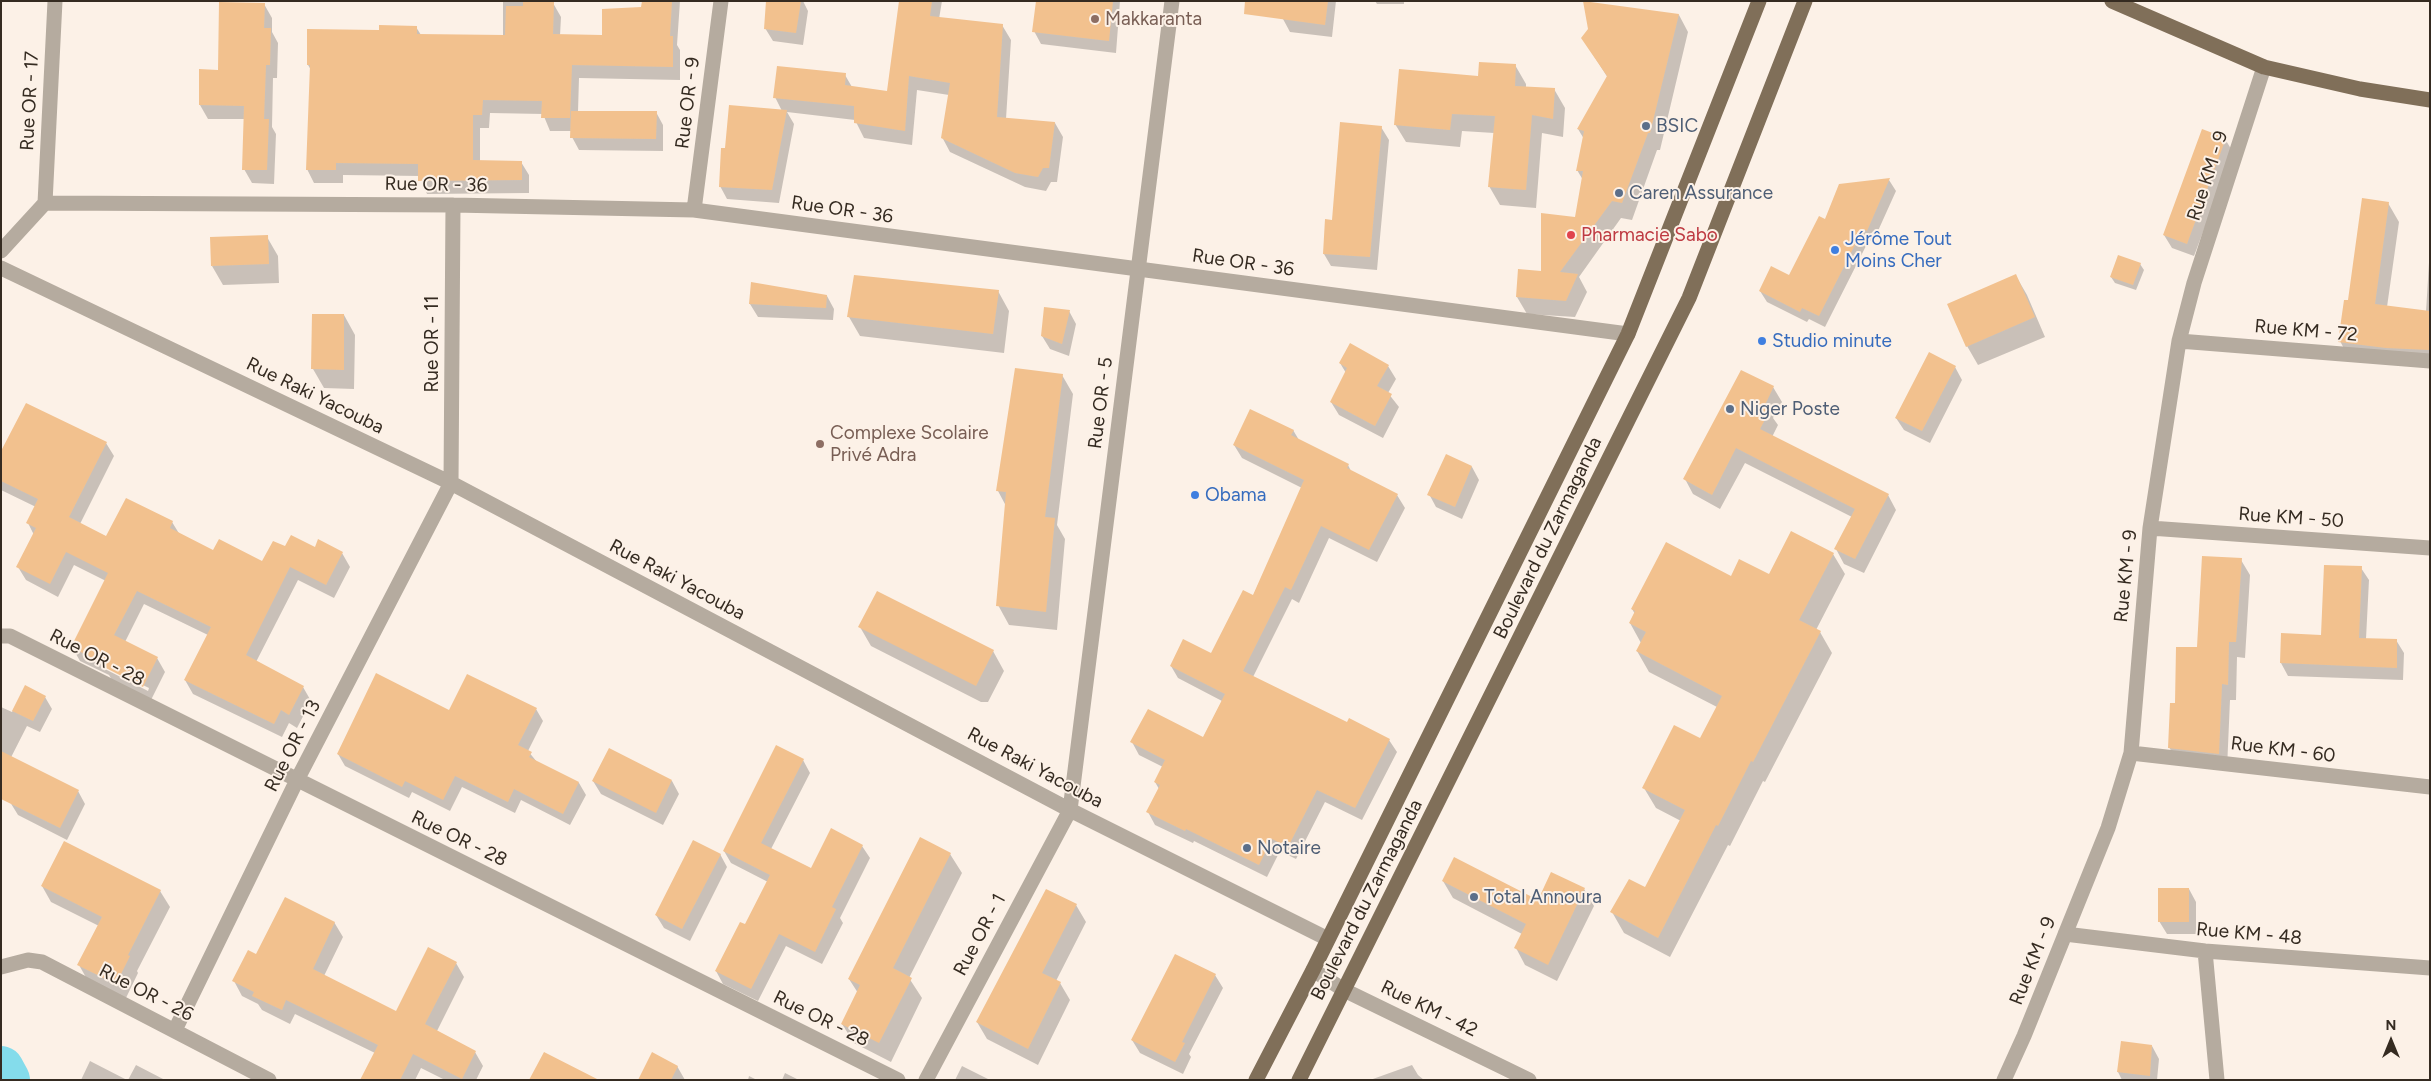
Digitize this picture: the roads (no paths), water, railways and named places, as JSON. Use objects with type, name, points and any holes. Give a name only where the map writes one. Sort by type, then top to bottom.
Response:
[{"type":"main road","name":"Boulevard du Zarmaganda","points":[[1256,1080],[1313,970],[1628,334],[1759,1]]},
{"type":"main road","name":"Boulevard du Zarmaganda","points":[[1299,1080],[1689,298],[1805,1]]},
{"type":"main road","points":[[2112,1],[2264,67],[2360,89],[2430,100]]},
{"type":"street","name":"Rue OR - 17","points":[[45,203],[55,1]]},
{"type":"street","name":"Rue OR - 9","points":[[694,210],[721,1]]},
{"type":"street","name":"Rue OR - 5","points":[[1070,810],[1172,1]]},
{"type":"street","name":"Rue KM - 9","points":[[2004,1080],[2108,828],[2131,753],[2150,528],[2179,341],[2194,282],[2264,67]]},
{"type":"street","name":"Rue OR - 36","points":[[45,203],[453,205],[694,210],[1628,334]]},
{"type":"street","points":[[1,251],[45,203]]},
{"type":"street","name":"Rue OR - 11","points":[[451,483],[453,205]]},
{"type":"street","name":"Rue Raki Yacouba","points":[[1,268],[451,483],[1070,810],[1328,939]]},
{"type":"street","name":"Rue KM - 72","points":[[2179,341],[2430,361]]},
{"type":"street","name":"Rue OR - 13","points":[[175,1030],[297,780],[451,483]]},
{"type":"street","name":"Rue KM - 50","points":[[2150,528],[2430,548]]},
{"type":"street","name":"Rue OR - 28","points":[[1,636],[10,636],[898,1080]]},
{"type":"street","name":"Rue KM - 60","points":[[2131,753],[2430,787]]},
{"type":"street","name":"Rue OR - 1","points":[[926,1080],[1070,810]]},
{"type":"street","name":"Rue KM - 48","points":[[2065,934],[2205,951],[2430,968]]},
{"type":"street","points":[[2205,951],[2217,1080]]},
{"type":"street","name":"Rue OR - 26","points":[[1,967],[28,960],[42,962],[268,1080]]},
{"type":"street","name":"Rue KM - 42","points":[[1313,970],[1344,990],[1529,1080]]},
{"type":"waterway","points":[[1,1069],[7,1080]]},
{"type":"place","name":"Makkaranta","points":[[1095,19]]},
{"type":"place","name":"BSIC","points":[[1646,126]]},
{"type":"place","name":"Caren Assurance","points":[[1619,193]]},
{"type":"place","name":"Pharmacie Sabo","points":[[1571,235]]},
{"type":"place","name":"Jérôme Tout Moins Cher","points":[[1835,250]]},
{"type":"place","name":"Studio minute","points":[[1762,341]]},
{"type":"place","name":"Niger Poste","points":[[1730,409]]},
{"type":"place","name":"Complexe Scolaire Privé Adra","points":[[820,444]]},
{"type":"place","name":"Obama","points":[[1195,495]]},
{"type":"place","name":"Notaire","points":[[1247,848]]},
{"type":"place","name":"Total Annoura","points":[[1474,897]]}]
